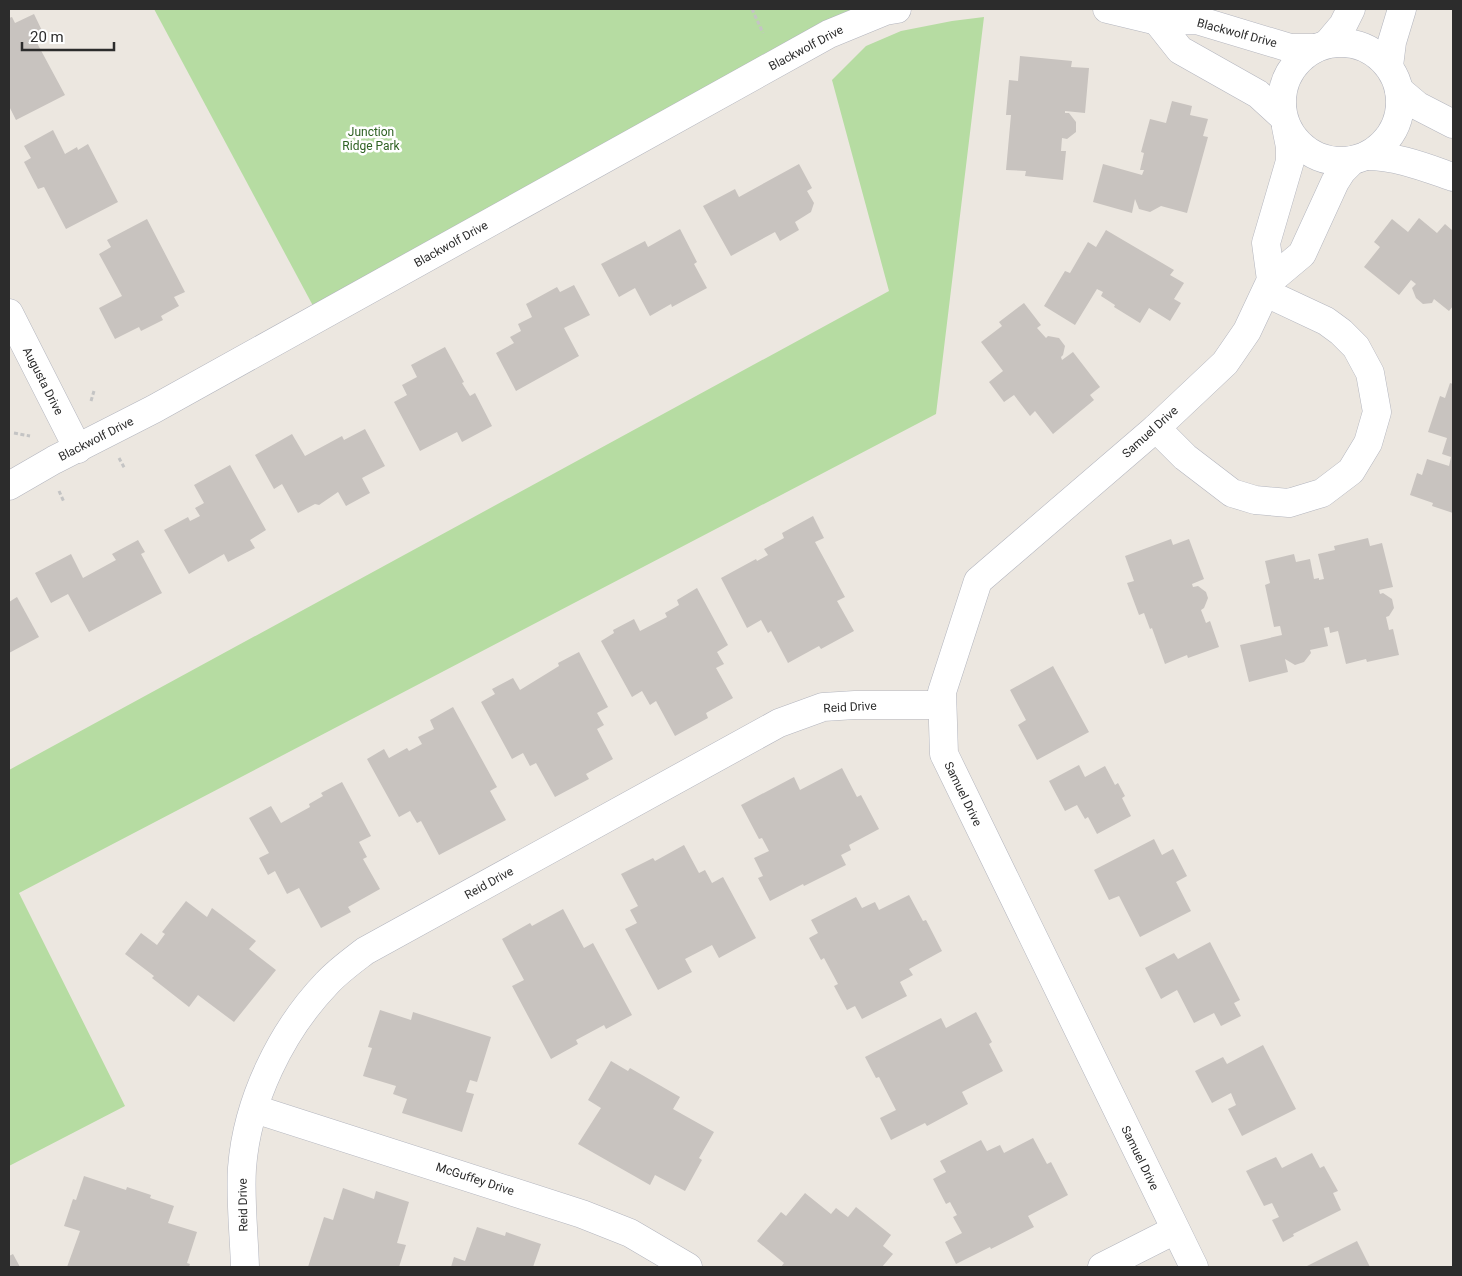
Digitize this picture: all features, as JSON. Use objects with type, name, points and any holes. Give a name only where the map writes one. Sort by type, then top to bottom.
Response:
[{"type":"street","name":"Blackwolf Drive","points":[[9,486],[163,404],[829,34],[885,11],[897,9]]},
{"type":"street","name":"Blackwolf Drive","points":[[1107,9],[1157,20],[1197,20],[1290,48],[1322,46]]},
{"type":"street","points":[[1156,428],[1186,457],[1232,493],[1255,500],[1289,503],[1322,493],[1351,471],[1368,443],[1377,412],[1370,373],[1356,347],[1341,332],[1268,287],[1266,243],[1290,161],[1290,147],[1284,122],[1281,96],[1287,76],[1299,60],[1322,46],[1343,25],[1351,9]]},
{"type":"street","points":[[1359,158],[1382,145],[1394,129],[1400,110],[1394,78],[1392,42],[1402,9]]},
{"type":"street","points":[[1157,20],[1180,50],[1258,94],[1268,102],[1298,144],[1314,156],[1333,161],[1383,156],[1395,158],[1453,177]]},
{"type":"street","points":[[1322,46],[1344,43],[1361,46],[1376,54],[1418,106],[1453,124]]},
{"type":"street","name":"Samuel Drive","points":[[1194,1267],[944,754],[942,692],[978,581],[1156,428],[1225,363],[1247,331],[1268,287],[1302,254],[1335,182],[1342,171],[1359,158]]},
{"type":"street","name":"Augusta Drive","points":[[9,313],[78,448]]},
{"type":"street","name":"Reid Drive","points":[[245,1267],[242,1168],[254,1109],[266,1074],[293,1024],[327,983],[365,951],[779,723],[823,707],[942,705]]},
{"type":"street","name":"McGuffey Drive","points":[[254,1109],[582,1214],[630,1233],[688,1267]]},
{"type":"street","points":[[1102,1267],[1175,1230]]},
{"type":"path","points":[[752,9],[763,34]]},
{"type":"path","points":[[91,401],[94,391]]},
{"type":"path","points":[[14,433],[30,436]]},
{"type":"path","points":[[58,489],[64,502]]},
{"type":"green space","name":"Junction Ridge Park","points":[[154,9],[897,9],[319,317]]},
{"type":"green space","points":[[984,17],[936,414],[19,893],[125,1106],[9,1166],[9,770],[889,291],[832,80],[866,46],[901,31]]},
{"type":"building","points":[[34,14],[46,39],[37,43],[65,95],[16,120],[9,106],[9,18],[12,17],[15,23]]},
{"type":"building","points":[[1020,56],[1072,61],[1071,67],[1089,68],[1085,113],[1065,111],[1076,122],[1076,132],[1067,139],[1062,138],[1061,151],[1066,151],[1063,180],[1025,176],[1026,171],[1006,170],[1011,115],[1006,115],[1009,80],[1018,81]]},
{"type":"building","points":[[1172,101],[1192,106],[1190,115],[1208,119],[1203,136],[1208,137],[1187,213],[1161,206],[1150,212],[1139,209],[1135,199],[1132,213],[1093,202],[1103,164],[1142,175],[1144,170],[1140,170],[1144,153],[1141,152],[1150,119],[1166,123]]},
{"type":"building","points":[[53,130],[65,154],[77,147],[78,150],[88,144],[118,202],[66,229],[44,187],[38,189],[24,162],[31,158],[24,146]]},
{"type":"building","points":[[799,164],[812,188],[807,191],[814,203],[811,212],[795,222],[799,230],[780,241],[775,232],[731,256],[703,206],[735,189],[739,197]]},
{"type":"building","points":[[1419,218],[1437,233],[1445,224],[1453,231],[1453,306],[1449,311],[1434,299],[1432,303],[1423,304],[1416,298],[1412,288],[1416,284],[1411,280],[1399,295],[1364,267],[1380,247],[1374,242],[1392,219],[1408,232]]},
{"type":"building","points":[[147,219],[185,292],[174,297],[179,306],[161,316],[163,320],[141,331],[139,327],[115,339],[99,308],[122,296],[99,254],[111,247],[107,240]]},
{"type":"building","points":[[680,229],[697,262],[694,264],[707,288],[672,307],[671,304],[650,316],[635,288],[619,297],[601,264],[645,241],[648,247]]},
{"type":"building","points":[[1106,230],[1174,270],[1170,275],[1184,283],[1174,299],[1181,303],[1170,321],[1149,308],[1140,323],[1114,307],[1115,305],[1101,296],[1103,292],[1097,289],[1075,325],[1044,306],[1065,271],[1070,273],[1088,242],[1096,247]]},
{"type":"building","points":[[574,285],[590,315],[564,328],[579,356],[516,391],[496,353],[514,343],[510,337],[521,331],[518,324],[532,317],[526,304],[557,287],[560,292]]},
{"type":"building","points":[[1024,303],[1041,325],[1037,328],[1046,338],[1048,336],[1059,338],[1065,346],[1061,357],[1062,360],[1073,352],[1100,387],[1090,395],[1094,400],[1053,434],[1035,411],[1030,416],[1014,395],[1004,402],[989,382],[1003,371],[981,342],[1002,326],[999,322]]},
{"type":"building","points":[[445,347],[464,382],[462,383],[470,396],[475,393],[492,426],[462,442],[457,432],[420,451],[394,402],[407,395],[402,385],[417,377],[411,365]]},
{"type":"building","points":[[1450,383],[1453,384],[1453,513],[1432,506],[1433,503],[1410,495],[1417,473],[1422,475],[1427,459],[1449,466],[1451,457],[1442,454],[1447,438],[1428,432],[1440,396],[1445,398]]},
{"type":"building","points":[[365,429],[385,466],[362,478],[370,493],[346,506],[338,492],[319,505],[315,504],[298,513],[282,484],[274,489],[255,455],[292,434],[305,456],[342,436],[344,440]]},
{"type":"building","points":[[230,465],[266,530],[250,540],[255,548],[228,562],[224,554],[189,574],[164,530],[188,517],[190,521],[200,516],[195,508],[204,503],[194,485]]},
{"type":"building","points":[[813,516],[824,538],[815,542],[845,597],[837,601],[854,631],[821,649],[819,646],[788,663],[771,631],[768,633],[761,620],[747,628],[721,578],[756,559],[757,561],[768,555],[764,549],[784,538],[782,533]]},
{"type":"building","points":[[1368,538],[1370,546],[1382,543],[1393,587],[1379,590],[1380,594],[1383,593],[1392,599],[1394,608],[1389,616],[1386,617],[1389,630],[1393,629],[1399,655],[1367,662],[1366,659],[1346,664],[1338,631],[1330,633],[1329,627],[1324,628],[1328,646],[1310,650],[1311,653],[1304,662],[1295,665],[1285,659],[1288,672],[1249,682],[1240,645],[1282,635],[1280,626],[1274,627],[1265,585],[1270,583],[1265,561],[1294,554],[1296,562],[1310,559],[1314,579],[1324,579],[1318,554],[1335,550],[1334,546]]},
{"type":"building","points":[[1171,539],[1173,545],[1189,539],[1204,579],[1192,584],[1193,587],[1198,586],[1206,592],[1208,598],[1204,608],[1201,610],[1206,623],[1210,621],[1219,647],[1188,658],[1187,655],[1165,664],[1152,628],[1150,629],[1144,613],[1139,615],[1127,583],[1134,581],[1125,556]]},
{"type":"building","points":[[138,540],[145,552],[141,554],[162,593],[89,632],[68,594],[51,603],[35,573],[71,554],[83,578],[116,560],[112,554]]},
{"type":"building","points":[[697,588],[728,645],[717,652],[724,664],[716,668],[733,698],[706,713],[708,718],[675,736],[656,701],[650,705],[642,691],[632,697],[601,641],[614,633],[613,630],[634,619],[640,631],[667,617],[665,613],[679,605],[677,600]]},
{"type":"building","points":[[17,597],[39,637],[9,653],[9,602]]},
{"type":"building","points":[[579,652],[608,707],[597,713],[604,725],[597,729],[613,759],[586,774],[589,779],[555,797],[536,763],[530,766],[523,753],[512,759],[481,702],[495,694],[492,689],[513,678],[520,690],[559,666],[558,663]]},
{"type":"building","points":[[1053,666],[1089,732],[1037,760],[1018,725],[1026,720],[1010,690]]},
{"type":"building","points":[[453,707],[497,787],[490,791],[506,820],[439,855],[421,821],[417,823],[410,811],[399,817],[367,759],[384,749],[389,758],[407,748],[409,751],[422,744],[418,737],[434,729],[430,720]]},
{"type":"building","points":[[1079,765],[1085,777],[1105,766],[1115,785],[1118,783],[1125,796],[1122,798],[1131,816],[1097,834],[1088,817],[1085,819],[1077,805],[1065,811],[1049,781]]},
{"type":"building","points":[[842,768],[857,797],[861,795],[879,829],[849,845],[851,850],[841,855],[846,865],[770,901],[758,878],[763,876],[754,858],[769,851],[762,838],[759,839],[741,805],[794,777],[800,790]]},
{"type":"building","points":[[342,782],[371,836],[359,842],[367,857],[363,859],[380,889],[348,907],[351,912],[321,928],[299,888],[287,894],[275,871],[268,875],[259,858],[269,853],[249,818],[271,806],[281,823],[310,807],[309,804],[323,796],[321,793]]},
{"type":"building","points":[[1154,839],[1162,855],[1173,849],[1187,876],[1176,882],[1191,911],[1140,937],[1119,896],[1109,900],[1094,870]]},
{"type":"building","points":[[684,845],[699,873],[705,870],[712,883],[723,877],[756,938],[719,958],[712,945],[685,959],[692,972],[658,990],[625,929],[637,923],[630,910],[638,906],[621,874],[653,858],[655,861]]},
{"type":"building","points":[[909,895],[923,921],[926,920],[942,951],[909,969],[913,975],[900,982],[907,996],[862,1019],[855,1006],[847,1010],[834,986],[838,984],[824,958],[821,960],[809,938],[818,933],[811,920],[856,897],[862,908],[875,902],[879,910]]},
{"type":"building","points":[[186,901],[207,917],[212,908],[256,941],[249,949],[276,970],[234,1022],[198,995],[189,1007],[152,978],[154,976],[125,954],[141,933],[157,945],[165,934],[162,932]]},
{"type":"building","points":[[563,909],[584,948],[593,943],[632,1015],[606,1029],[604,1025],[576,1040],[578,1044],[551,1059],[512,986],[524,980],[502,939],[530,923],[532,926]]},
{"type":"building","points":[[1210,942],[1240,1000],[1234,1003],[1241,1016],[1221,1026],[1214,1013],[1194,1023],[1177,990],[1161,999],[1145,968],[1174,953],[1178,959]]},
{"type":"building","points":[[380,1010],[411,1020],[413,1012],[491,1037],[477,1082],[470,1080],[466,1092],[474,1094],[462,1132],[402,1113],[407,1099],[393,1094],[396,1086],[363,1076],[372,1048],[368,1047]]},
{"type":"building","points":[[976,1012],[992,1042],[989,1044],[1003,1071],[962,1092],[968,1104],[927,1126],[925,1123],[891,1140],[880,1118],[896,1110],[879,1077],[876,1078],[865,1057],[941,1018],[946,1028]]},
{"type":"building","points":[[1263,1045],[1296,1109],[1242,1136],[1228,1109],[1236,1105],[1231,1093],[1212,1103],[1195,1071],[1223,1057],[1227,1064]]},
{"type":"building","points":[[611,1061],[628,1071],[630,1068],[680,1097],[673,1109],[714,1132],[699,1158],[702,1160],[685,1191],[655,1175],[650,1185],[578,1144],[601,1108],[588,1100]]},
{"type":"building","points":[[1033,1138],[1047,1164],[1051,1162],[1068,1195],[1028,1216],[1034,1227],[956,1264],[945,1242],[962,1233],[953,1217],[957,1215],[950,1202],[946,1204],[933,1179],[946,1172],[940,1161],[981,1140],[987,1151],[1000,1145],[1004,1153]]},
{"type":"building","points":[[1312,1153],[1320,1168],[1324,1166],[1338,1191],[1333,1193],[1341,1210],[1293,1234],[1294,1236],[1283,1242],[1272,1220],[1279,1217],[1272,1203],[1264,1206],[1246,1171],[1276,1157],[1282,1168]]},
{"type":"building","points":[[84,1176],[126,1190],[127,1187],[151,1195],[150,1198],[174,1206],[168,1223],[197,1232],[187,1263],[190,1264],[189,1267],[67,1267],[80,1231],[64,1226],[73,1199],[76,1200]]},
{"type":"building","points":[[343,1188],[374,1199],[376,1191],[409,1202],[397,1243],[406,1245],[399,1267],[308,1267],[324,1217],[333,1220]]},
{"type":"building","points":[[805,1193],[831,1214],[836,1208],[848,1217],[856,1207],[891,1235],[883,1246],[893,1254],[882,1267],[781,1267],[784,1263],[757,1241],[781,1212],[786,1216]]},
{"type":"building","points":[[477,1227],[505,1236],[506,1232],[541,1244],[533,1267],[451,1267],[454,1257],[465,1261]]},
{"type":"building","points":[[1357,1241],[1370,1267],[1305,1267]]},
{"type":"building","points":[[13,1254],[20,1267],[9,1267],[9,1256]]}]
